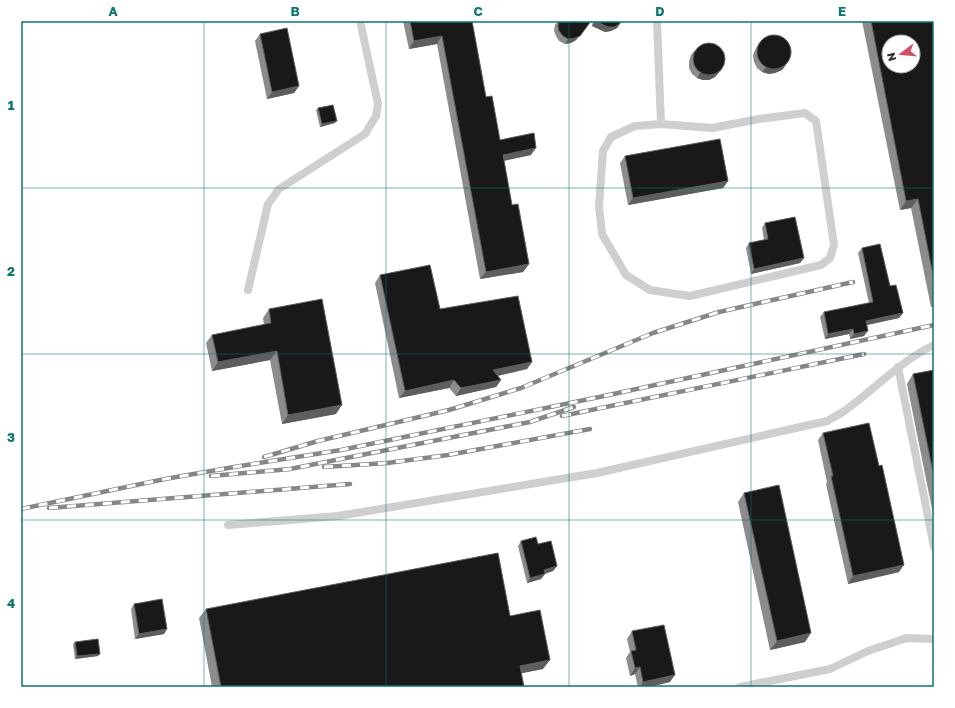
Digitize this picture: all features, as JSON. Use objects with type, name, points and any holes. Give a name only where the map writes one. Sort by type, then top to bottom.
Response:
[{"type":"lane","points":[[248,290],[268,204],[279,189],[365,134],[376,116],[378,104],[360,21]]},
{"type":"lane","points":[[657,21],[661,124]]},
{"type":"lane","points":[[805,113],[816,121],[834,245],[830,258],[821,265],[690,296],[650,290],[626,275],[602,234],[599,206],[603,152],[611,137],[635,126],[661,124],[712,128],[759,119],[805,113]]},
{"type":"lane","points":[[228,525],[338,516],[597,473],[827,421],[842,412],[898,367],[925,349],[934,345]]},
{"type":"lane","points":[[898,367],[934,547]]},
{"type":"lane","points":[[740,687],[830,669],[868,651],[907,638],[934,639]]},
{"type":"building","points":[[410,21],[472,21],[486,97],[492,96],[500,140],[534,133],[536,148],[503,155],[512,205],[518,204],[529,264],[486,272],[442,36],[414,41]]},
{"type":"building","points":[[559,21],[591,21],[580,36],[568,39],[559,31]]},
{"type":"building","points":[[595,21],[622,21],[615,27],[608,27]]},
{"type":"building","points":[[871,21],[934,21],[934,280],[918,199],[906,201],[881,74],[921,74],[921,34],[881,34],[881,72]]},
{"type":"building","points":[[287,28],[299,86],[272,92],[260,34]]},
{"type":"building","points":[[771,35],[777,35],[781,36],[788,42],[791,52],[790,59],[784,66],[777,69],[771,69],[767,68],[760,62],[757,55],[757,49],[758,45],[764,38]]},
{"type":"building","points":[[706,43],[712,43],[722,50],[725,59],[724,65],[718,72],[712,75],[706,75],[696,68],[693,62],[693,56],[700,46]]},
{"type":"building","points":[[333,105],[337,121],[322,124],[318,108]]},
{"type":"building","points":[[720,139],[728,181],[633,198],[625,156]]},
{"type":"building","points":[[795,217],[804,258],[754,269],[749,243],[768,239],[765,223]]},
{"type":"building","points":[[880,244],[890,286],[896,285],[903,313],[866,321],[868,331],[854,334],[853,329],[828,334],[824,312],[873,302],[862,248]]},
{"type":"building","points":[[430,265],[440,309],[518,296],[532,362],[493,370],[501,380],[461,388],[454,380],[405,391],[380,275]]},
{"type":"building","points":[[322,299],[342,405],[288,415],[277,351],[218,362],[212,335],[271,323],[269,309]]},
{"type":"building","points":[[934,370],[934,477],[913,374]]},
{"type":"building","points":[[869,423],[879,466],[882,465],[904,565],[853,576],[823,433]]},
{"type":"building","points":[[779,485],[811,633],[777,641],[744,493]]},
{"type":"building","points":[[536,537],[538,544],[551,541],[557,566],[544,570],[545,574],[530,578],[521,541]]},
{"type":"building","points":[[498,553],[510,616],[540,610],[550,660],[520,666],[524,687],[221,687],[206,609]]},
{"type":"building","points":[[162,599],[167,629],[139,634],[134,604]]},
{"type":"building","points":[[664,625],[675,675],[643,682],[640,667],[635,668],[631,651],[636,650],[632,631]]},
{"type":"building","points":[[98,639],[100,654],[77,656],[75,642]]},
{"type":"railway","points":[[264,457],[318,441],[449,410],[521,388],[653,333],[719,312],[853,282]]},
{"type":"railway","points":[[21,509],[165,479],[341,450],[604,396],[934,325]]},
{"type":"railway","points":[[562,416],[864,354]]},
{"type":"railway","points":[[211,476],[290,469],[530,422],[574,407]]},
{"type":"railway","points":[[324,467],[387,463],[448,455],[590,429]]},
{"type":"railway","points":[[49,508],[350,484]]}]
